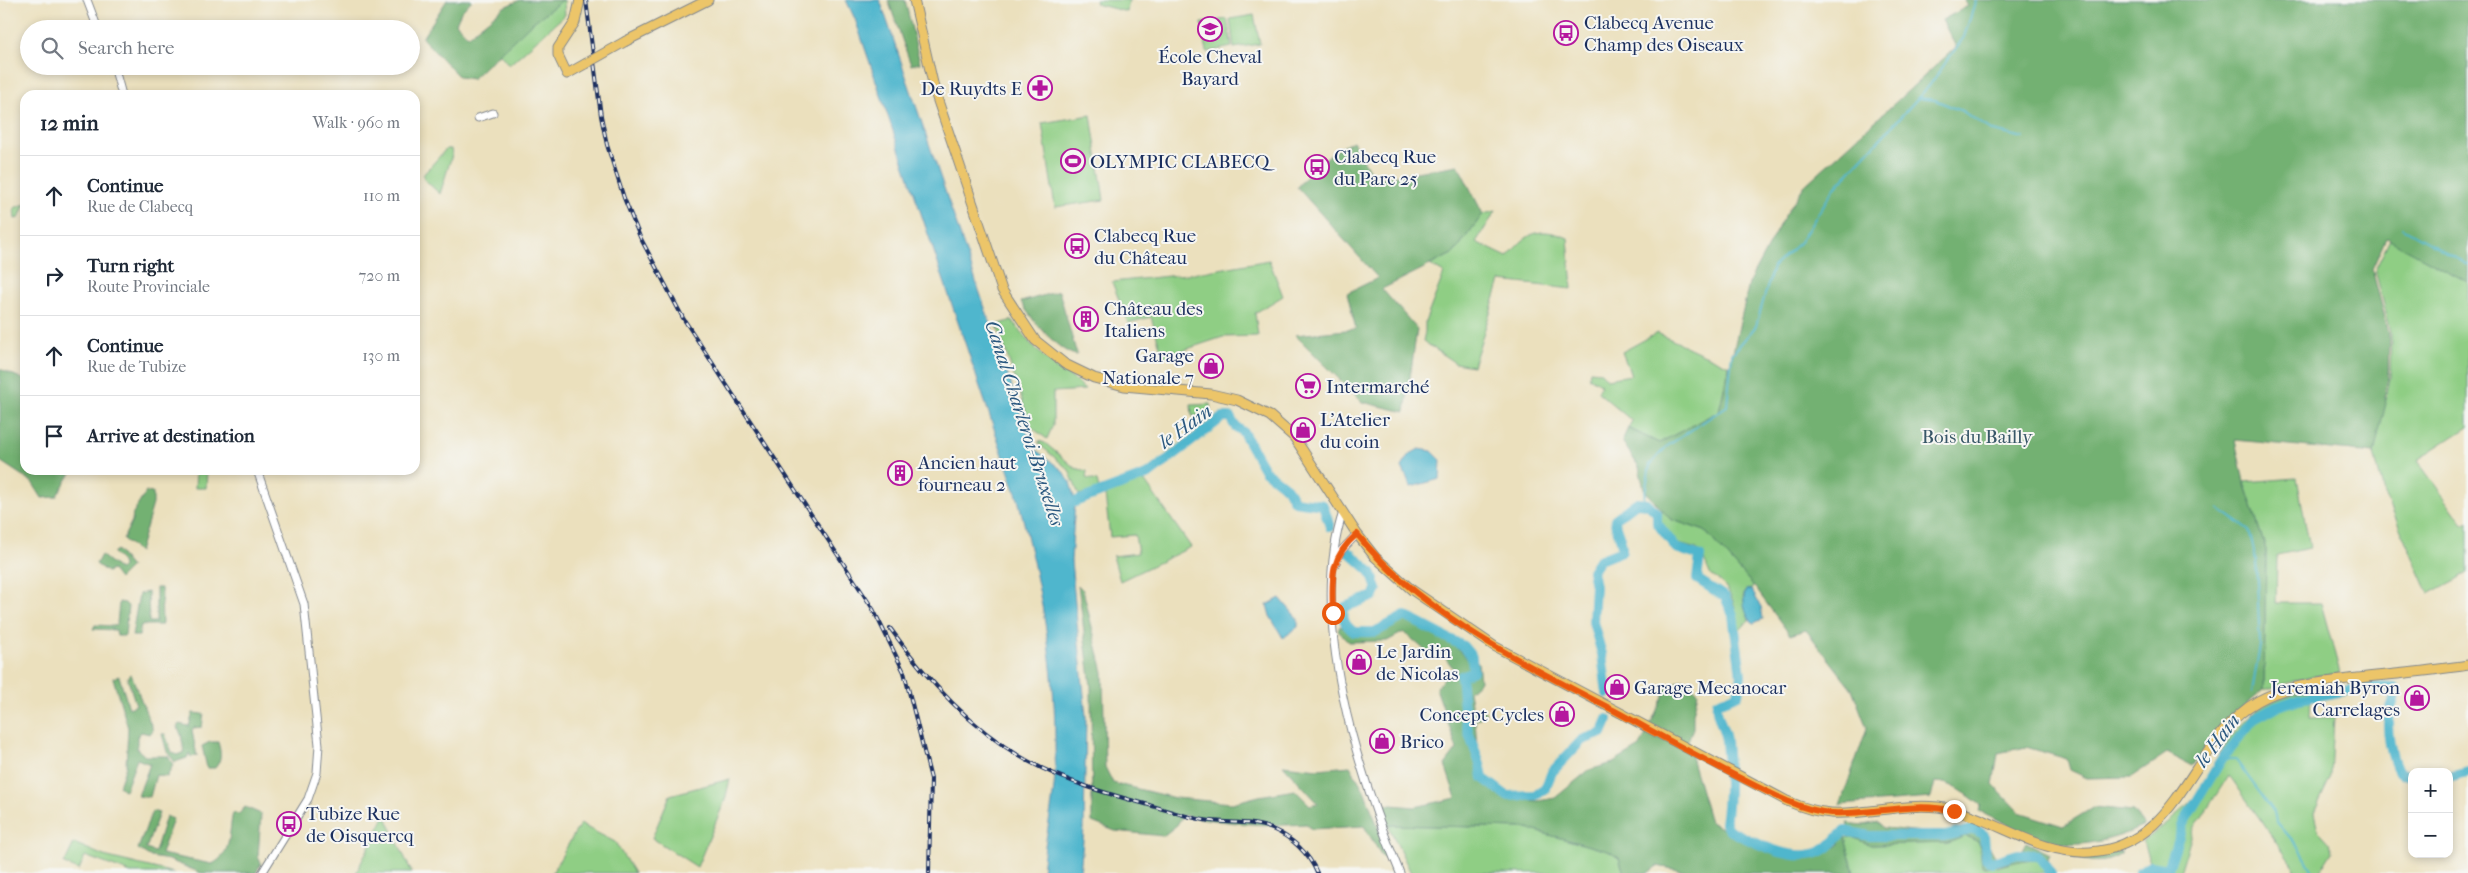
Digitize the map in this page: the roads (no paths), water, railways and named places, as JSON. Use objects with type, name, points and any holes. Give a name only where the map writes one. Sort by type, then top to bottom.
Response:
[{"type":"main road","points":[[580,0],[575,22],[565,33],[558,48],[558,55],[567,74],[626,41],[708,0]]},
{"type":"main road","points":[[914,0],[935,92],[1002,290],[1035,340],[1065,364],[1098,380],[1124,386],[1211,394],[1237,400],[1258,408],[1294,436],[1357,534],[1375,557],[1412,590],[1494,646],[1734,775],[1803,808],[1830,813],[1914,806],[1941,808],[1967,815],[2049,847],[2081,852],[2102,850],[2132,840],[2154,824],[2178,798],[2229,727],[2257,702],[2273,694],[2312,683],[2468,665]]},
{"type":"street","points":[[88,0],[95,20]]},
{"type":"street","points":[[116,75],[121,90]]},
{"type":"street","points":[[478,118],[493,114]]},
{"type":"street","points":[[260,475],[304,604],[318,732],[318,761],[308,799],[262,873]]},
{"type":"street","points":[[1343,512],[1334,548],[1332,572],[1336,647],[1347,713],[1358,758],[1376,812],[1400,873]]},
{"type":"street","points":[[1332,572],[1340,552],[1357,534]]},
{"type":"water","points":[[846,0],[880,0],[1030,440],[1036,450],[1062,470],[1070,482],[1075,501],[1071,561],[1086,716],[1084,829],[1080,873],[1042,873],[1055,781],[1054,707],[1049,647],[1044,617],[1018,499],[855,19]]},
{"type":"water","points":[[1419,449],[1432,451],[1441,460],[1440,479],[1411,487],[1402,467],[1410,454]]},
{"type":"water","points":[[1751,589],[1761,607],[1763,619],[1754,623],[1746,613],[1744,603],[1746,590]]},
{"type":"water","points":[[1280,598],[1298,619],[1298,627],[1283,638],[1270,616],[1267,605]]},
{"type":"waterway","points":[[1643,503],[1650,465],[1666,447],[1727,406],[1732,354],[1756,326],[1773,267],[1800,242],[1833,190],[1929,86],[1964,37],[1976,0]]},
{"type":"waterway","points":[[1918,98],[1935,100],[1962,111],[1993,131],[2024,138]]},
{"type":"waterway","points":[[2403,228],[2468,265]]},
{"type":"waterway","name":"le Hain","points":[[1064,506],[1149,474],[1223,417],[1230,417],[1235,426],[1243,432],[1265,471],[1287,488],[1294,501],[1323,505],[1330,527]]},
{"type":"waterway","name":"le Hain","points":[[1607,694],[1602,654],[1593,622],[1595,586],[1592,571],[1599,560],[1622,551],[1615,519],[1636,503],[1648,504],[1657,513],[1657,523],[1676,548],[1700,556],[1697,579],[1725,597],[1733,615],[1741,675],[1738,695],[1717,703],[1726,741],[1728,762],[1725,824],[1729,830],[1762,846],[1787,854],[1811,855],[1829,847],[1845,831],[1870,836],[1945,836],[1975,829],[1984,835],[1986,858],[1992,862],[2018,854],[2038,855],[2051,873]]},
{"type":"waterway","points":[[2219,509],[2249,530],[2256,560],[2260,645],[2252,692]]},
{"type":"waterway","name":"le Hain","points":[[1349,552],[1371,572],[1377,589],[1374,596],[1345,607],[1344,618],[1346,624],[1354,632],[1375,632],[1405,616],[1463,646],[1472,657],[1473,671],[1461,676],[1467,726],[1483,778],[1507,796],[1536,795],[1545,789],[1552,772],[1582,740],[1602,733],[1608,719]]},
{"type":"waterway","name":"le Hain","points":[[2139,873],[2151,866],[2168,869],[2183,824],[2222,759],[2254,719],[2276,707],[2299,699],[2368,687],[2395,688],[2388,720],[2390,744],[2399,772],[2408,775]]},
{"type":"waterway","name":"le Hain","points":[[2313,696],[2317,703]]},
{"type":"waterway","points":[[2222,759],[2235,759],[2274,812],[2276,821],[2300,849],[2314,873]]},
{"type":"waterway","name":"le Hain","points":[[2453,776],[2468,772]]},
{"type":"railway","points":[[586,0],[601,116],[607,145],[624,198],[640,237],[683,318],[873,609],[904,672],[931,779],[929,873]]},
{"type":"railway","points":[[890,628],[935,685],[969,719],[1007,748],[1028,761],[1087,787],[1197,819],[1256,824],[1272,829],[1286,836],[1299,846],[1317,873]]},
{"type":"place","name":"École Cheval Bayard","points":[[1210,29]]},
{"type":"place","name":"Clabecq Avenue Champ des Oiseaux","points":[[1566,33]]},
{"type":"place","name":"De Ruydts E","points":[[1040,88]]},
{"type":"place","name":"OLYMPIC CLABECQ","points":[[1073,161]]},
{"type":"place","name":"Clabecq Rue du Parc 25","points":[[1317,167]]},
{"type":"place","name":"Clabecq Rue du Château","points":[[1077,246]]},
{"type":"place","name":"Château des Italiens","points":[[1086,319]]},
{"type":"place","name":"Garage Nationale 7","points":[[1211,366]]},
{"type":"place","name":"Intermarché","points":[[1308,386]]},
{"type":"place","name":"L'Atelier du coin","points":[[1303,430]]},
{"type":"place","name":"Ancien haut fourneau 2","points":[[900,473]]},
{"type":"place","name":"Le Jardin de Nicolas","points":[[1359,662]]},
{"type":"place","name":"Garage Mecanocar","points":[[1617,687]]},
{"type":"place","name":"Jeremiah Byron Carrelages","points":[[2417,698]]},
{"type":"place","name":"Concept Cycles","points":[[1562,714]]},
{"type":"place","name":"Brico","points":[[1382,741]]},
{"type":"place","name":"Tubize Rue de Oisquercq","points":[[289,824]]},
{"type":"water label","name":"Canal Charleroi-Bruxelles","points":[[1025,423]]},
{"type":"park label","name":"Bois du Bailly","points":[[1977,436]]}]
